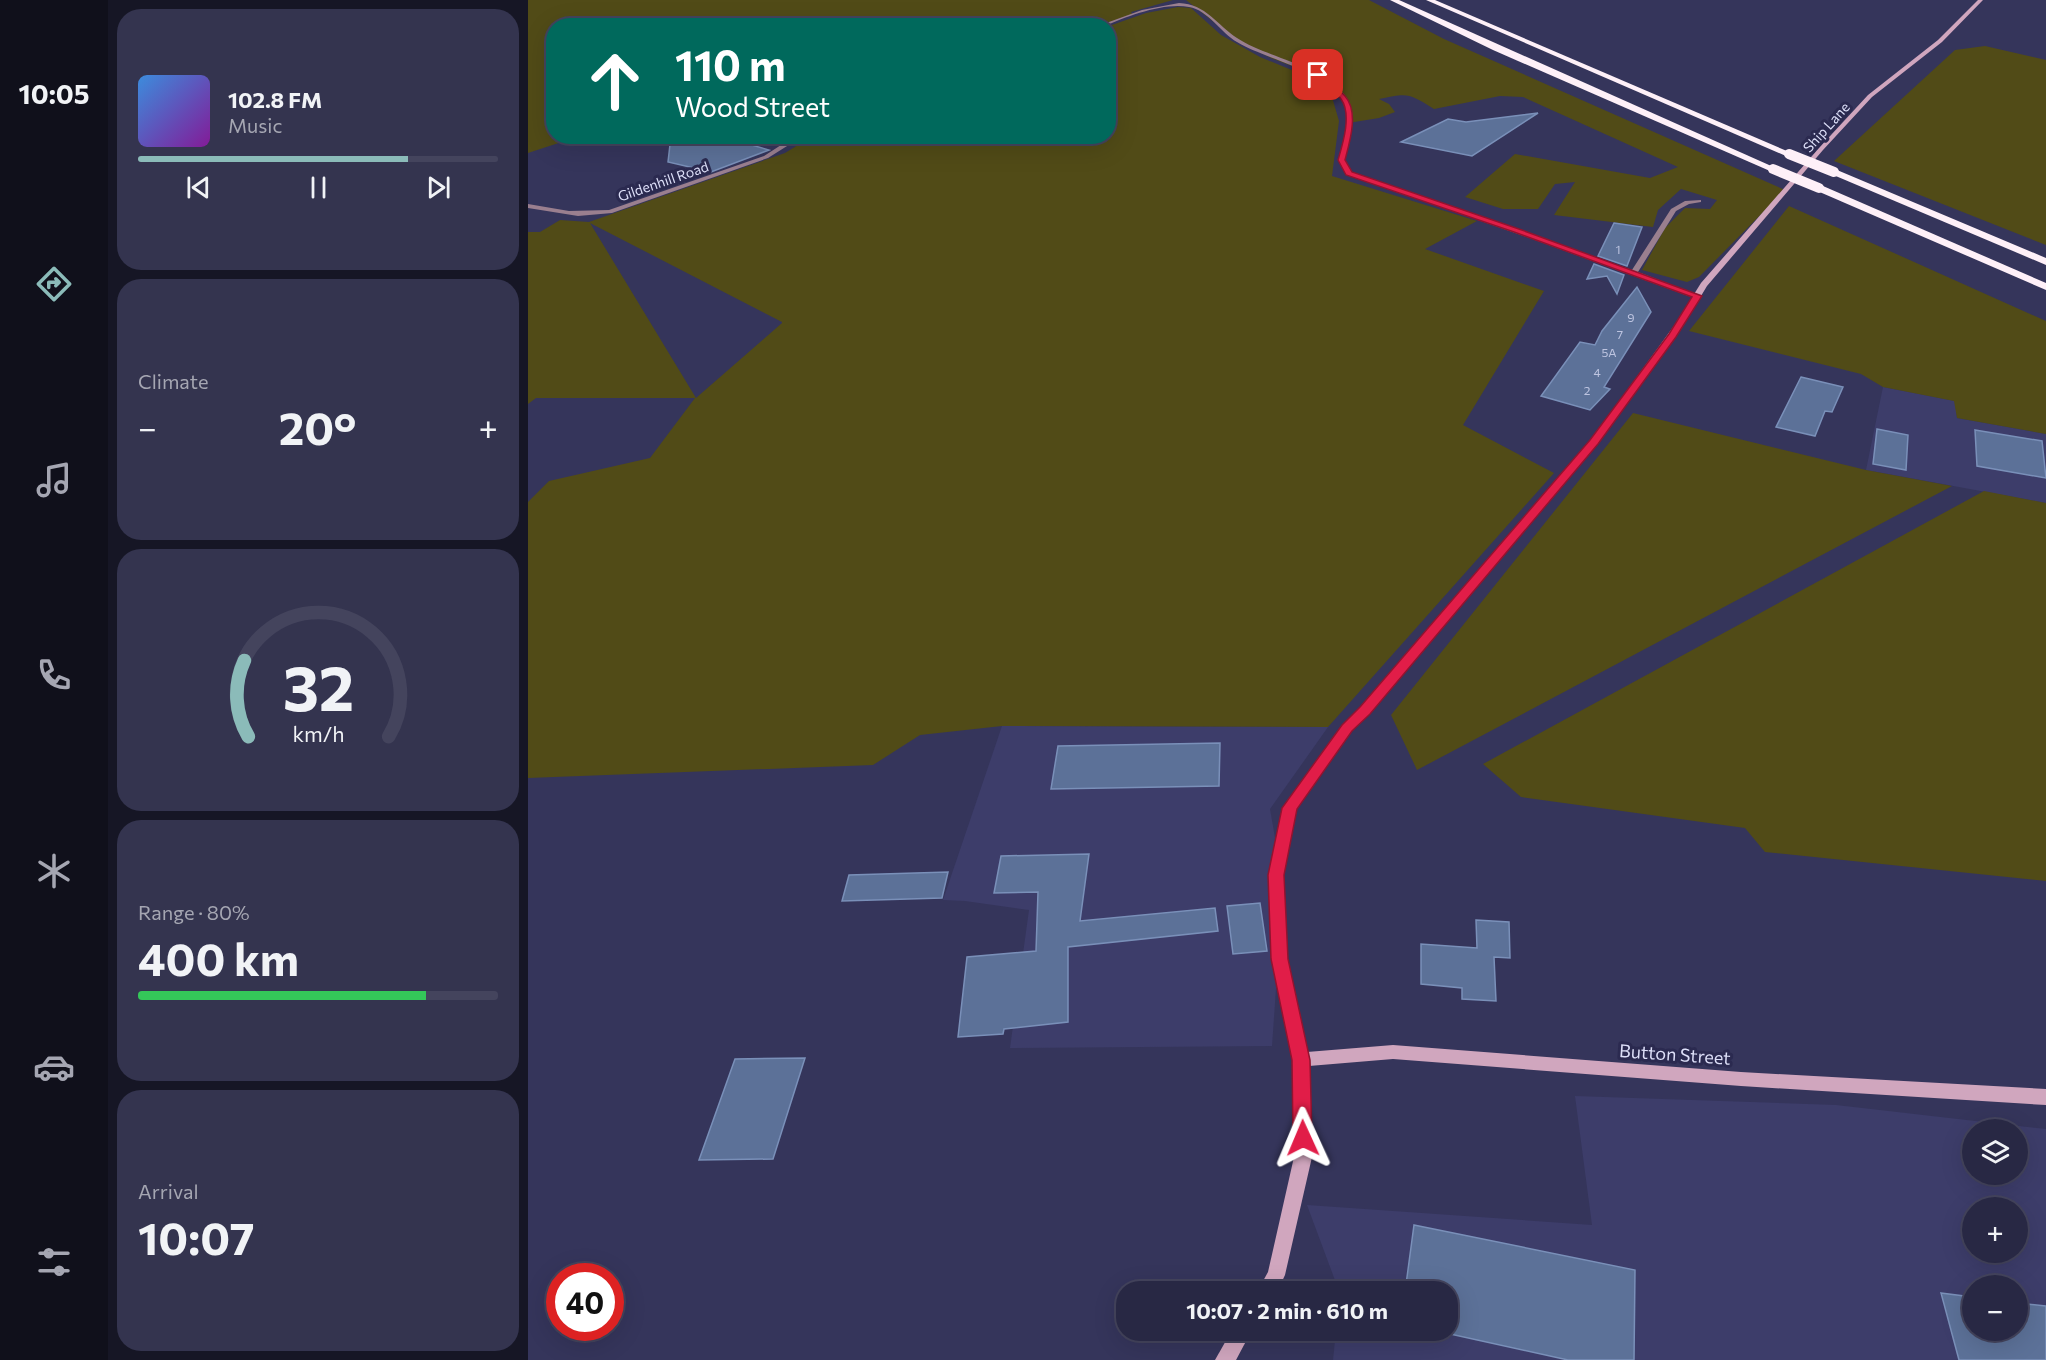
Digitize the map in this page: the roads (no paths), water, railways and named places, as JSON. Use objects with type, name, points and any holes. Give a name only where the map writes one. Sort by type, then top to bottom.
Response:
[{"type":"highway","points":[[1394,0],[1496,48],[2046,287]]},
{"type":"highway","points":[[1429,0],[2046,262]]},
{"type":"street","name":"Ship Lane","points":[[1272,1281],[1276,1275],[1303,1157],[1301,1060],[1280,959],[1276,875],[1290,808],[1347,728],[1365,711],[1594,442],[1677,330],[1704,285],[1870,96],[1940,41],[1981,0]]},
{"type":"street","points":[[1116,21],[1178,4],[1193,6],[1236,40],[1270,58],[1318,75],[1344,98],[1349,110],[1347,139],[1342,160],[1349,173],[1697,296]]},
{"type":"street","name":"Gildenhill Road","points":[[528,206],[562,214],[588,215],[610,212],[766,157],[787,144]]},
{"type":"street","points":[[1634,273],[1673,210],[1687,202],[1699,201]]},
{"type":"street","name":"Button Street","points":[[1301,1060],[1393,1052],[1742,1079],[2046,1097]]},
{"type":"street","points":[[1226,1360],[1237,1341]]}]
